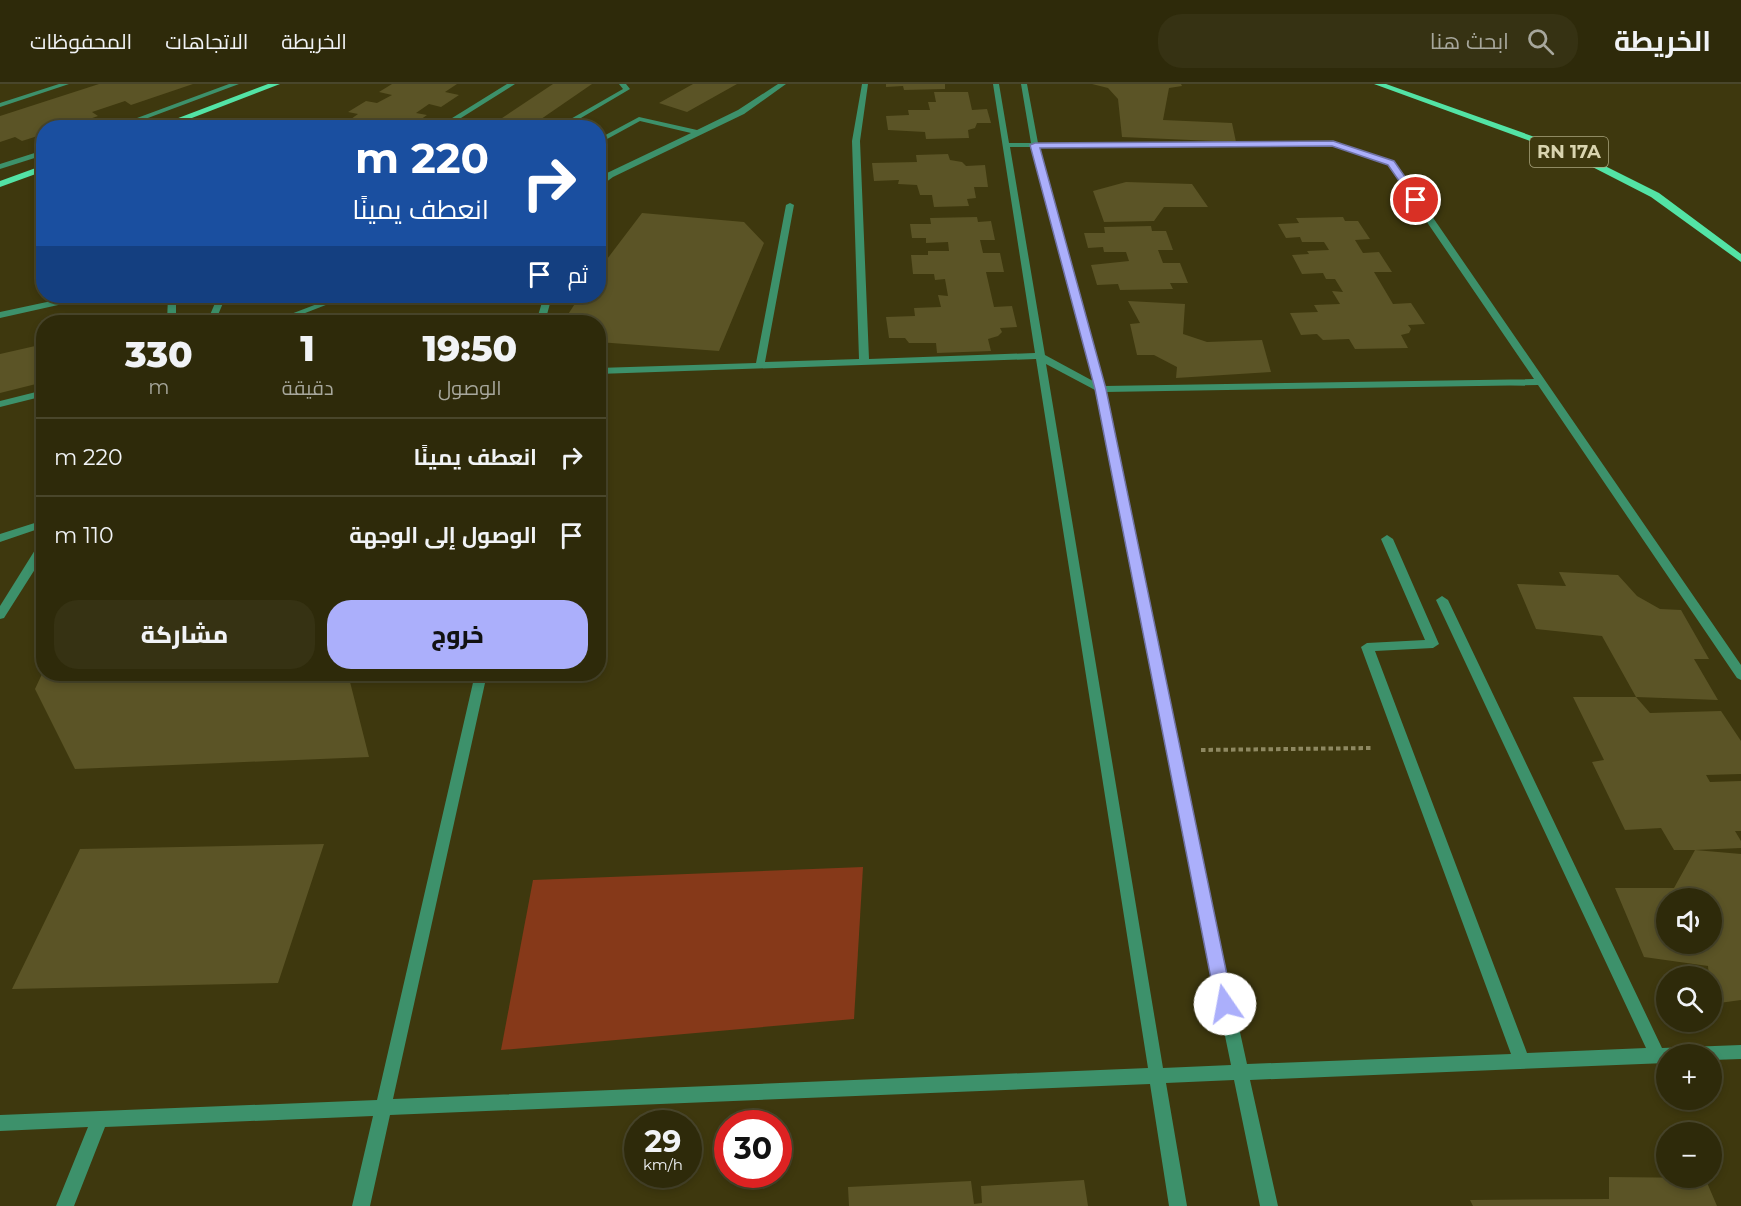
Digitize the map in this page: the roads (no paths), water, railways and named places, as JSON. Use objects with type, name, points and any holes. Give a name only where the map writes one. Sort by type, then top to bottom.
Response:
[{"type":"main road","points":[[178,120],[276,84]]},
{"type":"main road","name":"RN 17A","points":[[1378,84],[1574,154],[1655,195],[1741,259]]},
{"type":"main road","points":[[0,184],[36,171]]},
{"type":"street","points":[[0,105],[66,84]]},
{"type":"street","points":[[135,120],[236,84]]},
{"type":"street","points":[[452,120],[512,84]]},
{"type":"street","points":[[572,120],[627,89],[622,84]]},
{"type":"street","points":[[606,179],[695,132],[741,112],[783,84]]},
{"type":"street","points":[[864,362],[856,141],[866,84]]},
{"type":"street","points":[[996,84],[1179,1206]]},
{"type":"street","points":[[1024,84],[1035,145],[1100,389],[1172,750],[1269,1206]]},
{"type":"street","points":[[606,138],[639,119],[695,132]]},
{"type":"street","points":[[1006,146],[1333,144],[1391,163],[1741,675]]},
{"type":"street","points":[[0,167],[36,155]]},
{"type":"street","points":[[606,174],[610,175]]},
{"type":"street","points":[[760,366],[790,205]]},
{"type":"street","points":[[0,315],[54,303]]},
{"type":"street","points":[[293,315],[326,303]]},
{"type":"street","points":[[606,371],[1039,356],[1100,389],[1541,382]]},
{"type":"street","points":[[0,404],[36,395]]},
{"type":"street","points":[[0,538],[36,526]]},
{"type":"street","points":[[1387,539],[1433,644],[1367,647],[1522,1062]]},
{"type":"street","points":[[0,615],[36,558]]},
{"type":"street","points":[[1442,600],[1661,1044]]},
{"type":"street","points":[[361,1206],[479,681]]},
{"type":"street","points":[[1722,1053],[1741,1052]]},
{"type":"street","points":[[0,1124],[1656,1055]]},
{"type":"street","points":[[65,1206],[100,1119]]}]
